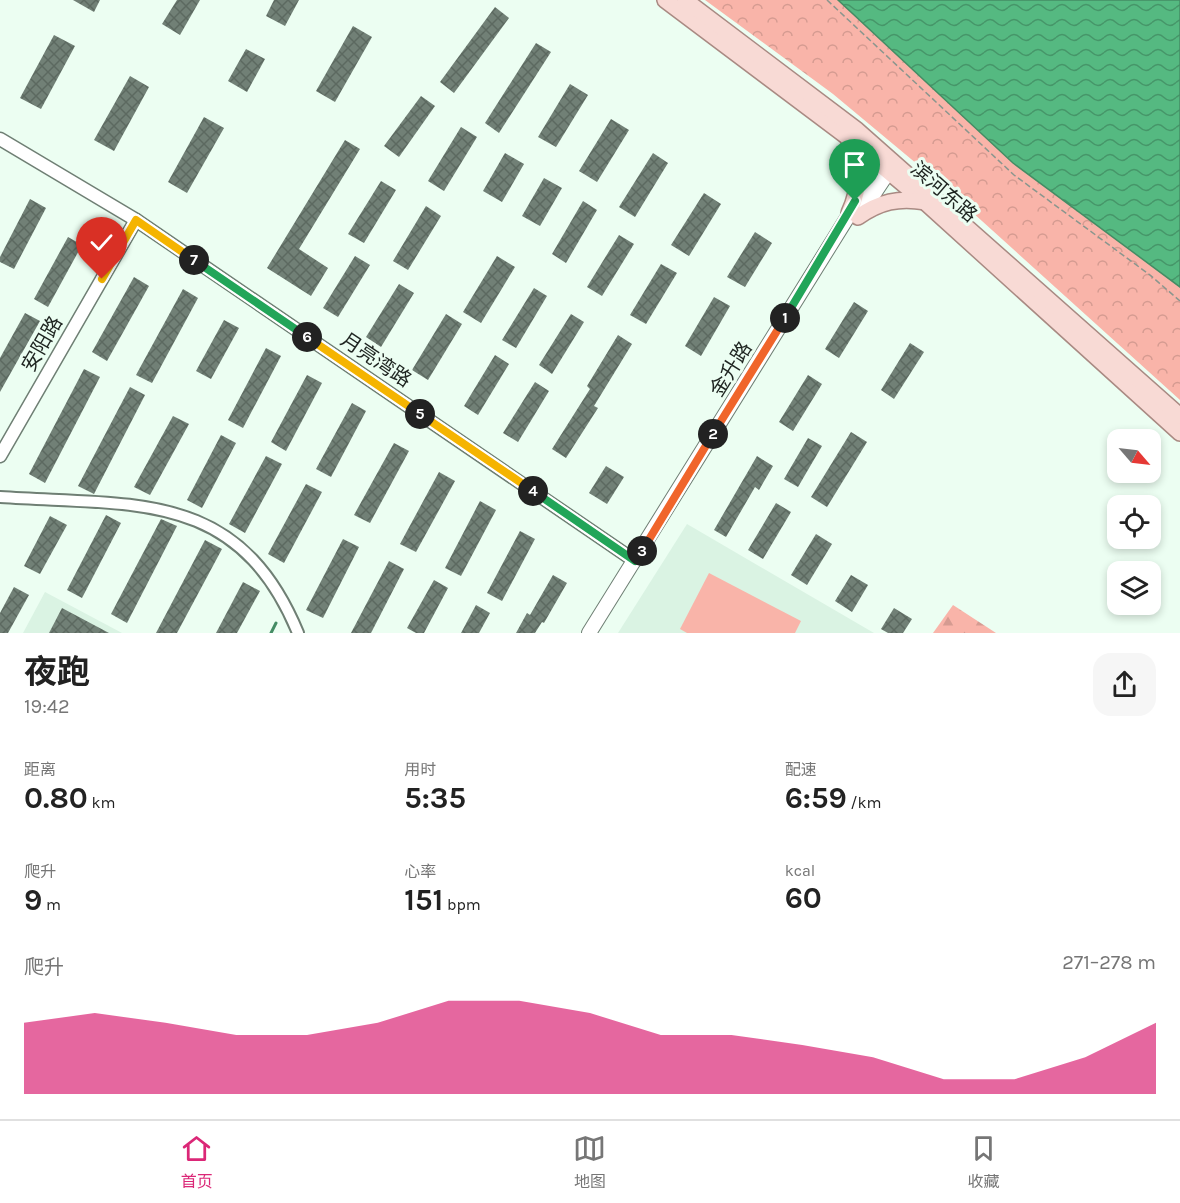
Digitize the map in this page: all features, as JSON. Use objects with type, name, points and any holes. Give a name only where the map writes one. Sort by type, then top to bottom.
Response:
[{"type":"main road","name":"滨河东路","points":[[665,0],[846,136],[888,163],[926,203],[1180,434]]},
{"type":"main road","name":"滨河东路","points":[[685,0],[888,163],[1180,416]]},
{"type":"main road","points":[[846,136],[852,147],[859,174],[854,215]]},
{"type":"main road","name":"金升路","points":[[589,633],[888,163]]},
{"type":"main road","points":[[854,215],[897,200],[926,203]]},
{"type":"main road","name":"金升路","points":[[600,633],[854,215]]},
{"type":"street","name":"月亮湾路","points":[[0,139],[136,220],[635,561]]},
{"type":"street","name":"安阳路","points":[[0,456],[136,220]]},
{"type":"street","points":[[0,497],[150,507],[178,513],[207,524],[234,542],[266,572],[287,605],[298,633]]},
{"type":"path","points":[[827,0],[1014,175],[1150,275],[1180,301]]},
{"type":"shaded area","points":[[687,524],[874,633],[618,633]]},
{"type":"shaded area","points":[[45,592],[122,633],[23,633]]},
{"type":"green space","points":[[705,0],[838,0],[1013,163],[1180,287],[1180,400],[941,184],[833,94]]},
{"type":"green space","points":[[709,573],[801,621],[795,633],[687,633],[680,629]]},
{"type":"green space","points":[[953,605],[996,633],[933,633]]},
{"type":"water","points":[[838,0],[1180,0],[1180,287],[1013,163]]},
{"type":"building","points":[[73,0],[100,0],[94,12]]},
{"type":"building","points":[[177,0],[200,0],[180,35],[162,24]]},
{"type":"building","points":[[274,0],[299,0],[285,26],[266,16]]},
{"type":"building","points":[[495,7],[509,18],[454,93],[440,82]]},
{"type":"building","points":[[353,26],[372,37],[335,102],[316,91]]},
{"type":"building","points":[[54,35],[75,46],[41,109],[20,98]]},
{"type":"building","points":[[536,43],[551,52],[499,133],[485,123]]},
{"type":"building","points":[[246,49],[265,59],[247,92],[228,81]]},
{"type":"building","points":[[130,76],[149,87],[114,151],[94,140]]},
{"type":"building","points":[[570,84],[588,95],[556,147],[538,137]]},
{"type":"building","points":[[421,96],[435,106],[399,157],[384,146]]},
{"type":"building","points":[[204,117],[224,128],[187,193],[168,182]]},
{"type":"building","points":[[611,119],[629,130],[597,182],[579,171]]},
{"type":"building","points":[[461,127],[477,137],[444,191],[428,181]]},
{"type":"building","points":[[345,140],[360,149],[299,249],[328,268],[311,296],[267,268]]},
{"type":"building","points":[[505,153],[524,164],[502,202],[483,191]]},
{"type":"building","points":[[653,153],[668,163],[635,217],[619,207]]},
{"type":"building","points":[[544,178],[562,188],[540,226],[522,216]]},
{"type":"building","points":[[381,181],[396,190],[364,243],[348,234]]},
{"type":"building","points":[[704,193],[721,204],[689,256],[671,245]]},
{"type":"building","points":[[30,199],[46,208],[14,269],[0,262],[0,257]]},
{"type":"building","points":[[583,201],[597,210],[566,263],[552,254]]},
{"type":"building","points":[[426,206],[441,216],[408,270],[393,261]]},
{"type":"building","points":[[755,232],[772,243],[745,287],[727,277]]},
{"type":"building","points":[[619,235],[634,244],[602,296],[587,287]]},
{"type":"building","points":[[68,237],[82,245],[48,307],[34,299]]},
{"type":"building","points":[[355,256],[370,265],[338,317],[323,308]]},
{"type":"building","points":[[497,256],[515,267],[481,323],[463,312]]},
{"type":"building","points":[[661,264],[677,273],[646,324],[630,315]]},
{"type":"building","points":[[134,277],[149,286],[107,361],[92,352]]},
{"type":"building","points":[[399,284],[414,293],[381,347],[366,337]]},
{"type":"building","points":[[534,288],[547,296],[516,348],[502,340]]},
{"type":"building","points":[[183,289],[198,298],[152,383],[136,375]]},
{"type":"building","points":[[714,297],[730,306],[701,356],[685,346]]},
{"type":"building","points":[[854,302],[868,311],[839,358],[825,349]]},
{"type":"building","points":[[25,313],[40,321],[0,392],[0,358]]},
{"type":"building","points":[[446,314],[462,324],[428,380],[412,370]]},
{"type":"building","points":[[571,314],[584,322],[552,374],[539,365]]},
{"type":"building","points":[[224,320],[239,328],[211,379],[196,371]]},
{"type":"building","points":[[618,335],[632,344],[594,406],[598,408],[566,458],[552,449],[590,389],[587,386]]},
{"type":"building","points":[[910,343],[924,352],[894,399],[881,390]]},
{"type":"building","points":[[266,348],[281,356],[243,428],[228,420]]},
{"type":"building","points":[[495,355],[509,364],[478,415],[464,406]]},
{"type":"building","points":[[84,369],[100,377],[45,483],[29,474]]},
{"type":"building","points":[[307,375],[322,383],[286,451],[271,442]]},
{"type":"building","points":[[808,375],[822,384],[793,431],[779,422]]},
{"type":"building","points":[[535,382],[549,391],[518,442],[503,433]]},
{"type":"building","points":[[130,387],[145,395],[94,494],[78,486]]},
{"type":"building","points":[[352,403],[366,411],[331,477],[316,469]]},
{"type":"building","points":[[173,416],[189,424],[150,495],[134,487]]},
{"type":"building","points":[[851,432],[867,442],[827,507],[811,497]]},
{"type":"building","points":[[221,435],[236,443],[202,508],[187,500]]},
{"type":"building","points":[[808,438],[822,446],[798,487],[784,479]]},
{"type":"building","points":[[394,443],[409,451],[370,523],[354,515]]},
{"type":"building","points":[[266,456],[282,464],[245,533],[229,524]]},
{"type":"building","points":[[757,456],[773,466],[759,490],[755,487],[726,537],[714,530]]},
{"type":"building","points":[[606,466],[624,477],[607,504],[589,493]]},
{"type":"building","points":[[439,472],[455,481],[416,552],[400,544]]},
{"type":"building","points":[[306,484],[322,492],[284,563],[268,554]]},
{"type":"building","points":[[480,501],[496,510],[461,576],[445,568]]},
{"type":"building","points":[[776,503],[791,512],[763,559],[748,550]]},
{"type":"building","points":[[106,515],[121,523],[82,598],[67,590]]},
{"type":"building","points":[[50,516],[67,525],[40,574],[24,566]]},
{"type":"building","points":[[161,519],[177,526],[127,623],[111,614]]},
{"type":"building","points":[[520,531],[535,539],[502,601],[487,593]]},
{"type":"building","points":[[816,534],[832,544],[807,585],[791,575]]},
{"type":"building","points":[[343,539],[359,547],[323,618],[306,610]]},
{"type":"building","points":[[205,540],[222,549],[177,633],[156,633]]},
{"type":"building","points":[[389,561],[404,569],[371,633],[351,633]]},
{"type":"building","points":[[553,575],[567,583],[544,623],[542,622],[535,633],[516,633],[527,613],[530,615]]},
{"type":"building","points":[[851,575],[868,585],[852,612],[835,601]]},
{"type":"building","points":[[434,580],[448,588],[424,633],[416,633],[407,628]]},
{"type":"building","points":[[243,582],[260,591],[237,633],[216,633]]},
{"type":"building","points":[[14,587],[29,595],[8,633],[0,633],[0,613]]},
{"type":"building","points":[[476,605],[490,613],[479,633],[461,633]]},
{"type":"building","points":[[62,608],[109,633],[49,633]]},
{"type":"building","points":[[894,608],[912,619],[903,633],[888,633],[881,629]]},
{"type":"waterway","points":[[271,633],[276,623]]},
{"type":"route","points":[[102,279],[136,220],[635,561],[855,201]]}]
